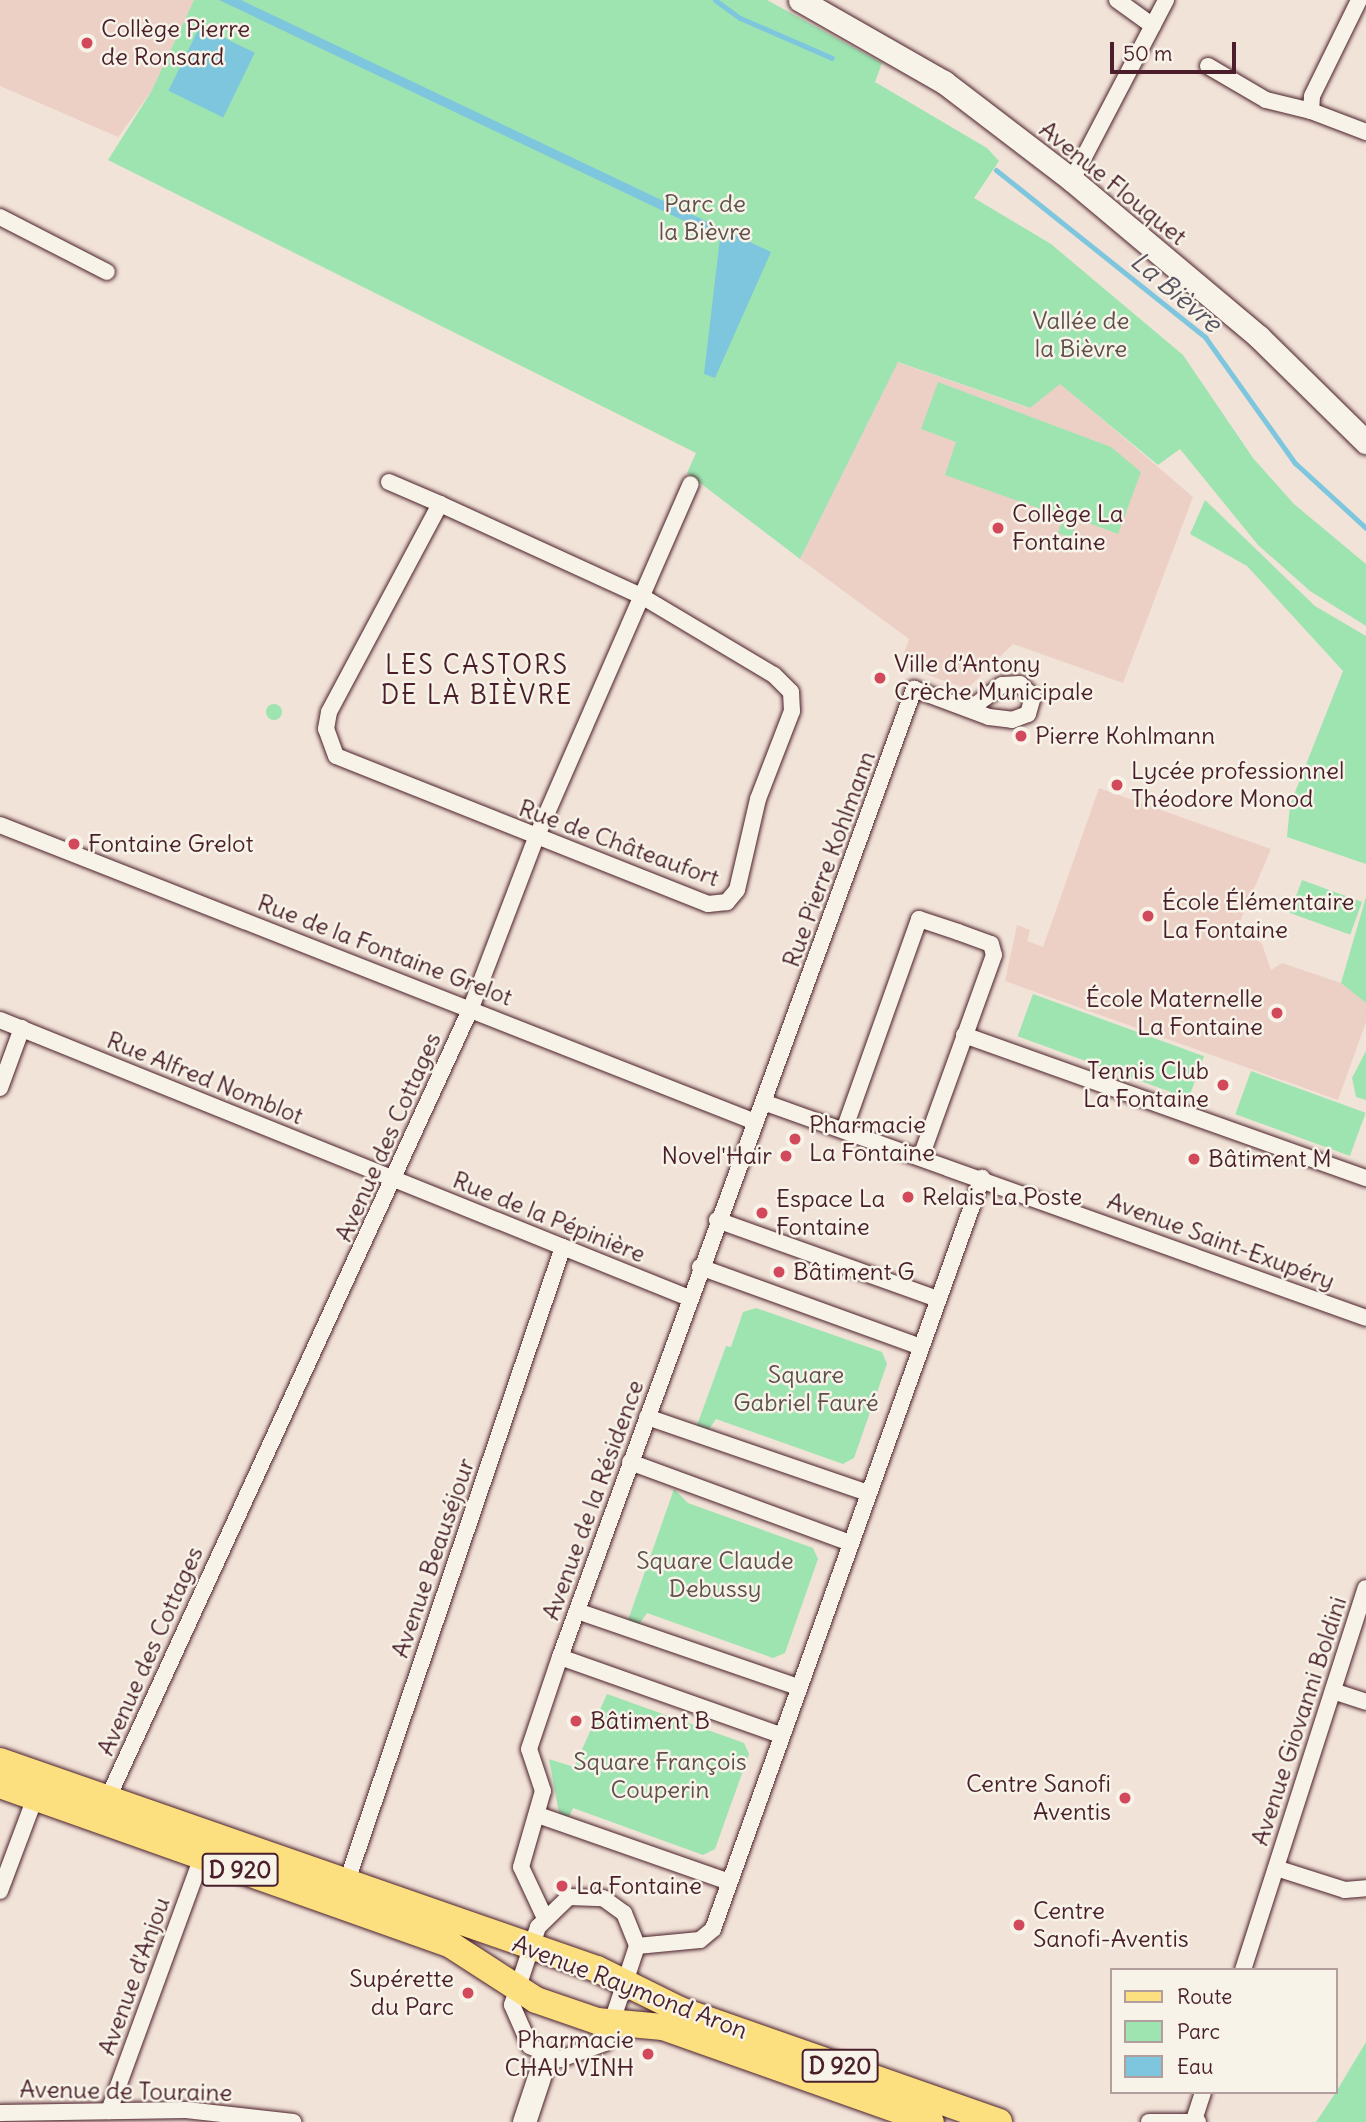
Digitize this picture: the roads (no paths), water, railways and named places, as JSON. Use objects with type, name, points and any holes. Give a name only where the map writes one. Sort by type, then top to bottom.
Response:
[{"type":"main road","name":"Avenue Flouquet","points":[[800,0],[944,82],[1072,180],[1259,337],[1366,442]]},
{"type":"main road","name":"D 920","points":[[0,1761],[107,1800]]},
{"type":"main road","name":"D 920","points":[[0,1785],[451,1945],[518,1988],[605,2021]]},
{"type":"main road","name":"Avenue Raymond Aron","points":[[107,1800],[346,1884],[531,1945],[627,1982],[680,2010],[999,2122]]},
{"type":"main road","name":"Avenue Raymond Aron","points":[[605,2021],[663,2027],[931,2122]]},
{"type":"main road","points":[[524,2122],[546,2056]]},
{"type":"street","points":[[1117,0],[1153,26]]},
{"type":"street","points":[[1072,180],[1166,0]]},
{"type":"street","points":[[1311,111],[1312,96],[1359,0]]},
{"type":"street","points":[[1208,66],[1266,100],[1311,111],[1366,132]]},
{"type":"street","points":[[0,217],[107,272]]},
{"type":"street","name":"Rue de Châteaufort","points":[[388,482],[440,504],[643,597],[775,675],[790,692],[792,711],[758,799],[737,890],[727,902],[708,904],[350,765],[329,744],[328,712],[440,504]]},
{"type":"street","name":"Avenue des Cottages","points":[[107,1800],[471,1008],[536,838],[691,484]]},
{"type":"street","name":"Rue Pierre Kohlmann","points":[[766,1102],[914,689],[972,708]]},
{"type":"street","name":"Rue de la Fontaine Grelot","points":[[0,825],[753,1121]]},
{"type":"street","points":[[844,1130],[919,919],[993,948],[921,1157]]},
{"type":"street","name":"Rue Alfred Nomblot","points":[[0,1020],[393,1179]]},
{"type":"street","points":[[0,1088],[22,1028]]},
{"type":"street","points":[[964,1035],[1366,1178]]},
{"type":"street","name":"Avenue de la Résidence","points":[[544,1916],[521,1867],[544,1791],[529,1749],[753,1121],[766,1102]]},
{"type":"street","name":"Avenue Saint-Exupéry","points":[[766,1102],[1366,1318]]},
{"type":"street","points":[[637,1946],[708,1935],[982,1178]]},
{"type":"street","name":"Rue de la Pépinière","points":[[393,1179],[689,1298]]},
{"type":"street","points":[[717,1220],[938,1299]]},
{"type":"street","name":"Avenue Beauséjour","points":[[346,1884],[563,1247]]},
{"type":"street","points":[[700,1266],[921,1347]]},
{"type":"street","points":[[647,1417],[868,1493]]},
{"type":"street","points":[[631,1462],[850,1543]]},
{"type":"street","name":"Avenue Giovanni Boldini","points":[[1243,1968],[1366,1588]]},
{"type":"street","points":[[577,1611],[798,1686]]},
{"type":"street","points":[[560,1657],[780,1735]]},
{"type":"street","points":[[1333,1691],[1366,1702]]},
{"type":"street","points":[[0,1891],[35,1798]]},
{"type":"street","points":[[538,1815],[729,1882]]},
{"type":"street","name":"Avenue d'Anjou","points":[[109,2111],[202,1857]]},
{"type":"street","name":"Avenue Giovanni Boldini","points":[[1276,1868],[1345,1890],[1366,1888]]},
{"type":"street","points":[[569,1897],[603,1898],[624,1913],[637,1946],[627,1982],[605,2021],[594,2051],[574,2059],[546,2056],[519,2032],[512,2005],[531,1945],[544,1916],[569,1897]]},
{"type":"street","points":[[1149,2122],[1196,2121],[1203,2094]]},
{"type":"street","name":"Avenue de Touraine","points":[[0,2113],[186,2110],[293,2122]]},
{"type":"water","points":[[219,0],[241,0],[771,252],[715,378],[704,374],[720,238]]},
{"type":"water","points":[[200,26],[255,53],[223,117],[168,91]]},
{"type":"waterway","name":"La Bièvre","points":[[715,0],[740,18],[832,58]]},
{"type":"waterway","name":"La Bièvre","points":[[996,170],[1205,337],[1295,463],[1366,528]]},
{"type":"place","name":"Collège Pierre de Ronsard","points":[[87,43]]},
{"type":"place","name":"Collège La Fontaine","points":[[998,528]]},
{"type":"place","name":"Ville d’Antony Crėche Municipale","points":[[880,678]]},
{"type":"place","name":"Pierre Kohlmann","points":[[1021,736]]},
{"type":"place","name":"Lycée professionnel Théodore Monod","points":[[1117,785]]},
{"type":"place","name":"Fontaine Grelot","points":[[74,844]]},
{"type":"place","name":"École Élémentaire La Fontaine","points":[[1148,916]]},
{"type":"place","name":"École Maternelle La Fontaine","points":[[1277,1013]]},
{"type":"place","name":"Tennis Club La Fontaine","points":[[1223,1085]]},
{"type":"place","name":"Pharmacie La Fontaine","points":[[795,1139]]},
{"type":"place","name":"Novel'Hair","points":[[786,1156]]},
{"type":"place","name":"Bâtiment M","points":[[1194,1159]]},
{"type":"place","name":"Relais La Poste","points":[[908,1197]]},
{"type":"place","name":"Espace La Fontaine","points":[[762,1213]]},
{"type":"place","name":"Bâtiment G","points":[[779,1272]]},
{"type":"place","name":"Bâtiment B","points":[[576,1721]]},
{"type":"place","name":"Centre Sanofi Aventis","points":[[1125,1798]]},
{"type":"place","name":"La Fontaine","points":[[562,1886]]},
{"type":"place","name":"Centre Sanofi-Aventis","points":[[1019,1925]]},
{"type":"place","name":"Supérette du Parc","points":[[468,1993]]},
{"type":"place","name":"Pharmacie CHAU VINH","points":[[648,2054]]},
{"type":"district","name":"LES CASTORS DE LA BIÈVRE","points":[[477,680]]},
{"type":"park label","name":"Parc de la Bièvre","points":[[705,218]]},
{"type":"park label","name":"Vallée de la Bièvre","points":[[1081,335]]},
{"type":"park label","name":"Square Gabriel Fauré","points":[[806,1389]]},
{"type":"park label","name":"Square Claude Debussy","points":[[715,1575]]},
{"type":"park label","name":"Square François Couperin","points":[[660,1776]]}]
